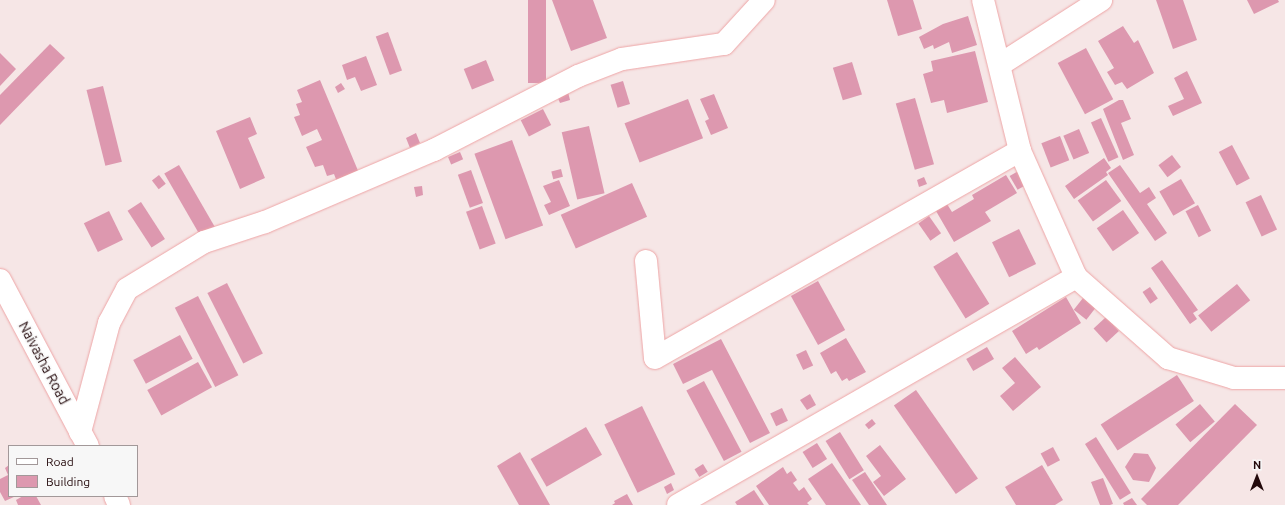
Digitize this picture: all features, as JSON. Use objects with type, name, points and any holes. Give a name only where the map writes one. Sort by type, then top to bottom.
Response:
[{"type":"street","points":[[84,439],[108,323],[128,289],[204,242],[265,222],[434,150],[578,76],[622,59],[724,44],[764,0]]},
{"type":"street","points":[[984,0],[1001,64],[1020,151],[1076,277],[1168,358],[1234,378],[1285,378]]},
{"type":"street","points":[[1001,64],[1101,0]]},
{"type":"street","points":[[646,261],[655,358],[1020,151]]},
{"type":"street","points":[[678,505],[1076,277]]},
{"type":"street","name":"Naivasha Road","points":[[0,280],[84,439]]},
{"type":"building","points":[[528,0],[546,0],[546,83],[528,83]]},
{"type":"building","points":[[552,0],[593,0],[607,38],[571,51]]},
{"type":"building","points":[[887,0],[913,0],[922,29],[898,36]]},
{"type":"building","points":[[1156,0],[1183,0],[1197,40],[1173,49]]},
{"type":"building","points":[[1247,0],[1278,0],[1279,2],[1254,14]]},
{"type":"building","points":[[968,16],[977,45],[952,53],[949,42],[934,49],[933,45],[924,49],[919,37],[943,24]]},
{"type":"building","points":[[1123,26],[1134,43],[1138,40],[1154,73],[1127,89],[1122,82],[1115,85],[1107,72],[1114,68],[1098,41]]},
{"type":"building","points":[[388,32],[402,71],[390,75],[376,36]]},
{"type":"building","points":[[50,44],[65,58],[0,125],[0,95]]},
{"type":"building","points":[[1086,48],[1113,99],[1085,114],[1058,63]]},
{"type":"building","points":[[975,51],[988,102],[947,113],[944,100],[931,103],[923,74],[933,71],[931,61]]},
{"type":"building","points":[[0,53],[16,69],[0,86]]},
{"type":"building","points":[[366,56],[377,85],[361,91],[355,77],[347,80],[342,65]]},
{"type":"building","points":[[486,60],[494,80],[472,89],[464,69]]},
{"type":"building","points":[[852,62],[862,95],[843,100],[833,68]]},
{"type":"building","points":[[1187,71],[1202,103],[1173,116],[1168,106],[1184,99],[1174,78]]},
{"type":"building","points":[[320,80],[359,173],[337,182],[334,174],[327,176],[323,165],[315,167],[306,147],[322,140],[317,129],[302,136],[294,117],[300,115],[296,104],[302,102],[297,90]]},
{"type":"building","points":[[623,81],[630,104],[618,108],[611,85]]},
{"type":"building","points":[[341,83],[345,89],[338,93],[335,87]]},
{"type":"building","points":[[103,86],[122,162],[105,166],[87,90]]},
{"type":"building","points":[[568,92],[570,100],[560,103],[557,96]]},
{"type":"building","points":[[714,94],[728,128],[711,135],[705,121],[709,119],[700,99]]},
{"type":"building","points":[[915,98],[934,164],[915,170],[896,104]]},
{"type":"building","points":[[688,99],[703,138],[640,163],[625,123]]},
{"type":"building","points":[[1119,100],[1123,100],[1131,119],[1121,123],[1134,155],[1123,160],[1103,109]]},
{"type":"building","points":[[543,109],[551,125],[529,136],[521,120]]},
{"type":"building","points":[[250,117],[257,134],[248,138],[265,178],[240,189],[216,131]]},
{"type":"building","points":[[1101,118],[1118,157],[1108,162],[1091,122]]},
{"type":"building","points":[[589,126],[605,193],[577,200],[562,132]]},
{"type":"building","points":[[1079,129],[1089,153],[1074,160],[1063,136]]},
{"type":"building","points":[[416,133],[420,143],[410,148],[406,138]]},
{"type":"building","points":[[1060,136],[1069,160],[1051,167],[1041,143]]},
{"type":"building","points":[[512,140],[543,226],[506,239],[474,154]]},
{"type":"building","points":[[1232,145],[1250,179],[1237,186],[1219,152]]},
{"type":"building","points":[[460,152],[463,159],[451,164],[448,157]]},
{"type":"building","points":[[1172,155],[1181,167],[1167,177],[1158,165]]},
{"type":"building","points":[[1104,158],[1111,168],[1106,172],[1108,175],[1074,199],[1065,186]]},
{"type":"building","points":[[179,165],[216,229],[201,238],[164,174]]},
{"type":"building","points":[[1120,165],[1140,193],[1149,187],[1156,198],[1147,204],[1167,233],[1155,241],[1108,173]]},
{"type":"building","points":[[561,169],[563,177],[553,179],[551,171]]},
{"type":"building","points":[[471,170],[483,203],[470,208],[458,175]]},
{"type":"building","points":[[1020,170],[1028,184],[1018,190],[1010,176]]},
{"type":"building","points":[[159,175],[166,184],[159,189],[152,181]]},
{"type":"building","points":[[1006,175],[1017,193],[985,212],[991,221],[954,242],[936,211],[947,204],[952,212],[974,199],[972,195]]},
{"type":"building","points":[[924,177],[927,184],[919,187],[917,180]]},
{"type":"building","points":[[1181,179],[1195,203],[1173,216],[1159,192]]},
{"type":"building","points":[[559,180],[570,206],[549,215],[544,205],[551,202],[543,186]]},
{"type":"building","points":[[1106,180],[1121,201],[1093,222],[1078,201]]},
{"type":"building","points":[[632,183],[647,217],[576,249],[561,215]]},
{"type":"building","points":[[422,186],[423,195],[416,197],[414,187]]},
{"type":"building","points":[[1261,195],[1277,229],[1262,237],[1246,202]]},
{"type":"building","points":[[141,202],[165,239],[152,248],[128,211]]},
{"type":"building","points":[[1198,205],[1211,231],[1199,237],[1186,211]]},
{"type":"building","points":[[482,206],[496,244],[480,249],[466,212]]},
{"type":"building","points":[[1123,210],[1139,233],[1113,251],[1097,228]]},
{"type":"building","points":[[109,211],[123,240],[98,252],[84,223]]},
{"type":"building","points":[[929,216],[941,233],[930,241],[918,223]]},
{"type":"building","points":[[1019,229],[1036,264],[1009,277],[992,242]]},
{"type":"building","points":[[957,252],[989,304],[966,319],[933,267]]},
{"type":"building","points":[[1162,260],[1198,310],[1193,313],[1197,319],[1190,324],[1151,268]]},
{"type":"building","points":[[818,281],[845,330],[818,345],[791,296]]},
{"type":"building","points":[[227,283],[263,353],[243,363],[207,293]]},
{"type":"building","points":[[1237,284],[1250,300],[1211,332],[1198,315]]},
{"type":"building","points":[[1150,287],[1158,299],[1150,304],[1143,292]]},
{"type":"building","points":[[198,296],[238,375],[215,387],[175,308]]},
{"type":"building","points":[[1066,297],[1081,323],[1039,350],[1037,347],[1026,354],[1012,331]]},
{"type":"building","points":[[1083,298],[1096,308],[1086,320],[1074,310]]},
{"type":"building","points":[[1106,317],[1119,331],[1107,342],[1094,329]]},
{"type":"building","points":[[180,335],[193,359],[146,384],[133,360]]},
{"type":"building","points":[[846,338],[866,372],[849,381],[847,378],[842,381],[836,371],[831,374],[820,353]]},
{"type":"building","points":[[721,339],[770,433],[750,443],[712,370],[683,384],[673,364]]},
{"type":"building","points":[[987,347],[994,359],[973,371],[966,359]]},
{"type":"building","points":[[806,350],[813,365],[803,370],[796,355]]},
{"type":"building","points":[[1015,357],[1041,387],[1013,411],[1000,396],[1015,383],[1002,368]]},
{"type":"building","points":[[198,362],[212,387],[161,415],[147,390]]},
{"type":"building","points":[[1177,375],[1194,401],[1118,451],[1101,425]]},
{"type":"building","points":[[704,381],[742,452],[724,461],[686,390]]},
{"type":"building","points":[[916,390],[978,478],[956,494],[894,405]]},
{"type":"building","points":[[810,394],[816,405],[807,410],[800,400]]},
{"type":"building","points":[[1200,404],[1215,422],[1190,442],[1175,425]]},
{"type":"building","points":[[1235,404],[1257,425],[1178,505],[1147,505],[1141,499]]},
{"type":"building","points":[[642,406],[675,474],[638,493],[604,424]]},
{"type":"building","points":[[782,408],[788,421],[776,426],[770,413]]},
{"type":"building","points":[[872,419],[876,424],[869,429],[865,425]]},
{"type":"building","points":[[586,427],[602,455],[547,487],[531,459]]},
{"type":"building","points":[[840,432],[864,470],[849,479],[826,441]]},
{"type":"building","points":[[1096,437],[1131,493],[1120,500],[1085,444]]},
{"type":"building","points":[[817,443],[827,459],[813,468],[803,452]]},
{"type":"building","points":[[880,445],[906,479],[884,496],[873,482],[881,476],[866,456]]},
{"type":"building","points":[[1053,447],[1060,460],[1048,467],[1041,454]]},
{"type":"building","points":[[520,452],[550,505],[519,505],[497,466]]},
{"type":"building","points":[[1134,453],[1148,454],[1156,468],[1149,482],[1133,480],[1125,467]]},
{"type":"building","points":[[832,463],[861,505],[826,505],[808,479]]},
{"type":"building","points":[[703,464],[708,472],[699,477],[695,469]]},
{"type":"building","points":[[1042,465],[1063,500],[1055,505],[1016,505],[1005,487]]},
{"type":"building","points":[[8,466],[8,475],[5,468]]},
{"type":"building","points":[[783,467],[787,474],[791,471],[797,480],[793,483],[799,491],[804,487],[812,499],[807,503],[809,505],[769,505],[756,486]]},
{"type":"building","points":[[865,472],[887,505],[869,505],[852,480]]},
{"type":"building","points":[[8,475],[8,497],[14,497],[5,501],[0,492],[0,479]]},
{"type":"building","points":[[1103,478],[1113,504],[1110,505],[1100,505],[1091,482]]},
{"type":"building","points":[[671,483],[674,490],[667,494],[664,487]]},
{"type":"building","points":[[754,490],[764,505],[737,505],[735,502]]},
{"type":"building","points":[[627,494],[633,505],[612,505],[615,503],[614,501]]},
{"type":"building","points":[[21,497],[37,497],[41,505],[18,505],[16,500]]},
{"type":"building","points":[[1132,498],[1137,505],[1124,505],[1123,503]]}]
